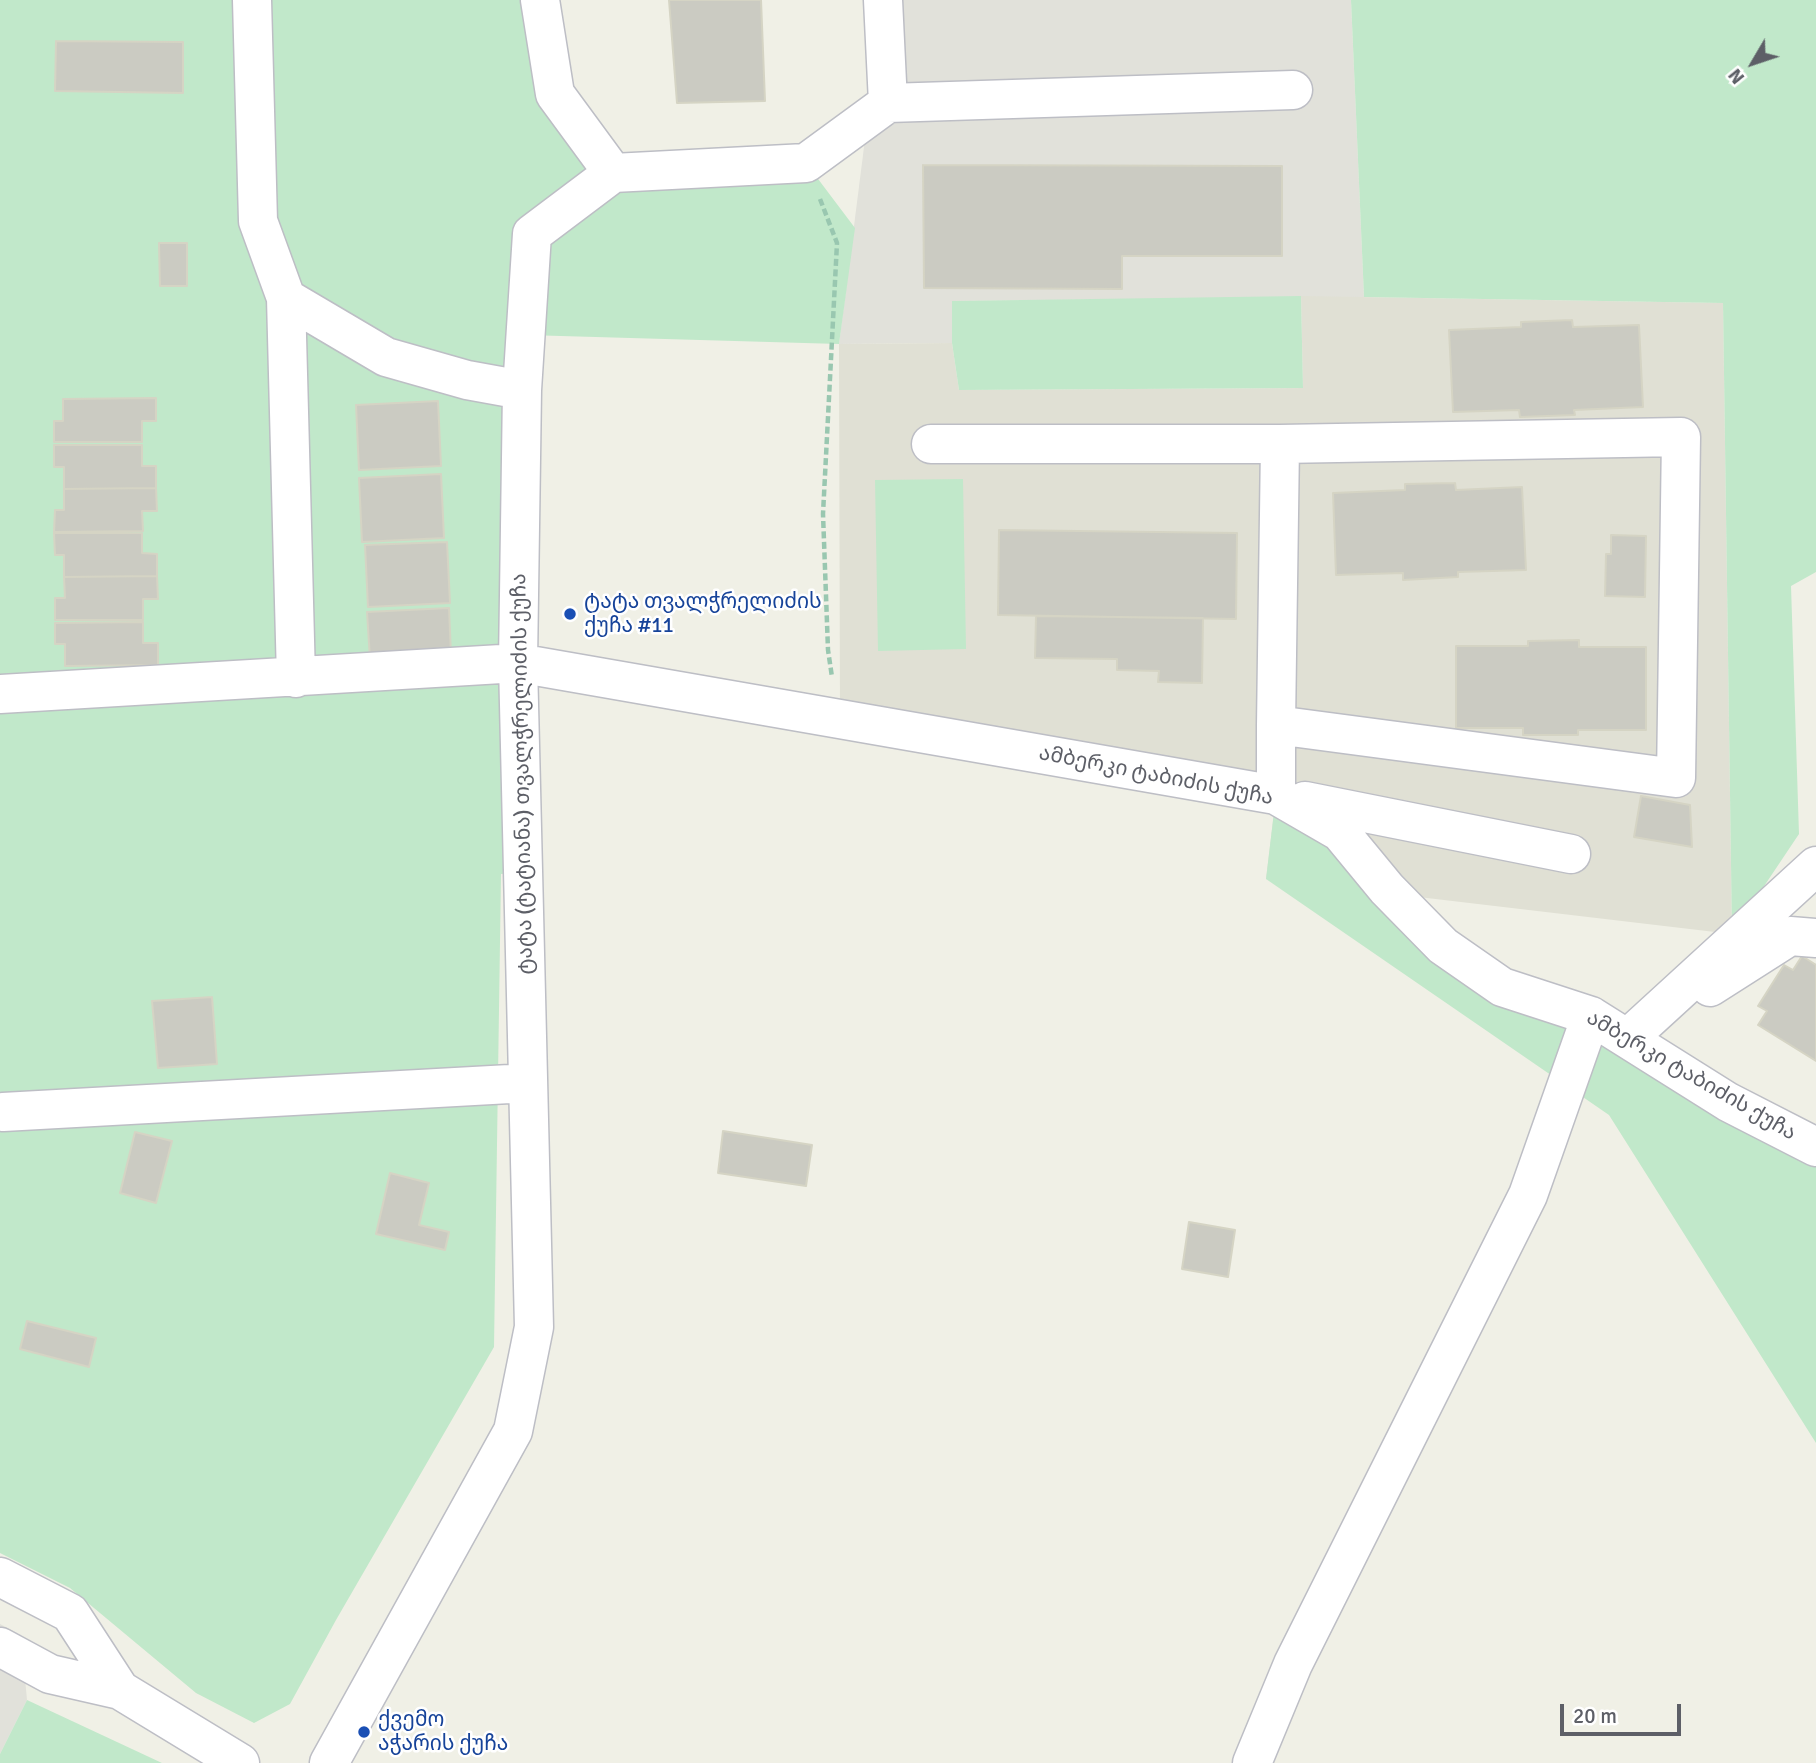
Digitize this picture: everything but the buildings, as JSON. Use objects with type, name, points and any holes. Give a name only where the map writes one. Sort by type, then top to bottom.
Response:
[{"type":"street","points":[[252,0],[258,221],[286,298],[296,678]]},
{"type":"street","points":[[540,0],[555,94],[613,173],[806,163],[888,103],[1293,90]]},
{"type":"street","points":[[883,0],[888,103]]},
{"type":"street","name":"ტატა (ტატიანა) თვალჭრელიძის ქუჩა","points":[[329,1763],[513,1431],[534,1327],[518,663],[522,390],[532,234],[613,173]]},
{"type":"street","points":[[286,298],[386,357],[467,380],[522,390]]},
{"type":"street","points":[[931,444],[1280,444],[1681,437],[1676,778],[1276,726]]},
{"type":"street","points":[[1280,444],[1276,795],[1571,854]]},
{"type":"street","name":"ამბერკი ტაბიძის ქუჩა","points":[[0,694],[518,663],[1276,795],[1340,832],[1387,890],[1443,946],[1502,987],[1591,1016],[1728,1102],[1816,1147]]},
{"type":"street","points":[[1628,1038],[1816,866]]},
{"type":"street","points":[[1628,1038],[1790,936],[1816,938]]},
{"type":"street","points":[[1252,1763],[1293,1664],[1528,1195],[1591,1016]]},
{"type":"street","points":[[3,1112],[528,1083]]},
{"type":"street","points":[[0,1577],[70,1614],[120,1690]]},
{"type":"street","points":[[0,1647],[50,1674],[120,1690],[240,1763]]},
{"type":"path","points":[[806,163],[837,243],[823,514],[828,650],[840,719]]},
{"type":"shaded area","points":[[867,0],[1351,0],[1364,297],[952,301],[952,343],[839,344],[871,92]]},
{"type":"shaded area","points":[[1301,296],[1723,303],[1732,934],[1266,879],[1276,796],[840,719],[839,344],[952,343],[959,390],[1303,388]]},
{"type":"shaded area","points":[[0,1624],[21,1635],[27,1700],[0,1754]]},
{"type":"green space","points":[[0,0],[540,0],[555,94],[613,173],[806,163],[855,228],[839,344],[526,335],[523,873],[501,874],[494,1347],[290,1704],[254,1723],[196,1693],[70,1588],[0,1553]]},
{"type":"green space","points":[[1351,0],[1816,0],[1816,572],[1791,586],[1799,834],[1732,934],[1723,303],[1364,297]]},
{"type":"green space","points":[[1301,296],[1303,388],[959,390],[952,343],[952,301]]},
{"type":"green space","points":[[963,479],[966,649],[878,651],[875,480]]},
{"type":"green space","points":[[1276,795],[1443,946],[1816,1158],[1816,1443],[1609,1115],[1266,879]]},
{"type":"green space","points":[[27,1700],[162,1763],[0,1763],[0,1754]]},
{"type":"place","name":"ტატა თვალჭრელიძის ქუჩა #11","points":[[570,614]]},
{"type":"place","name":"ქვემო აჭარის ქუჩა","points":[[364,1732]]}]
